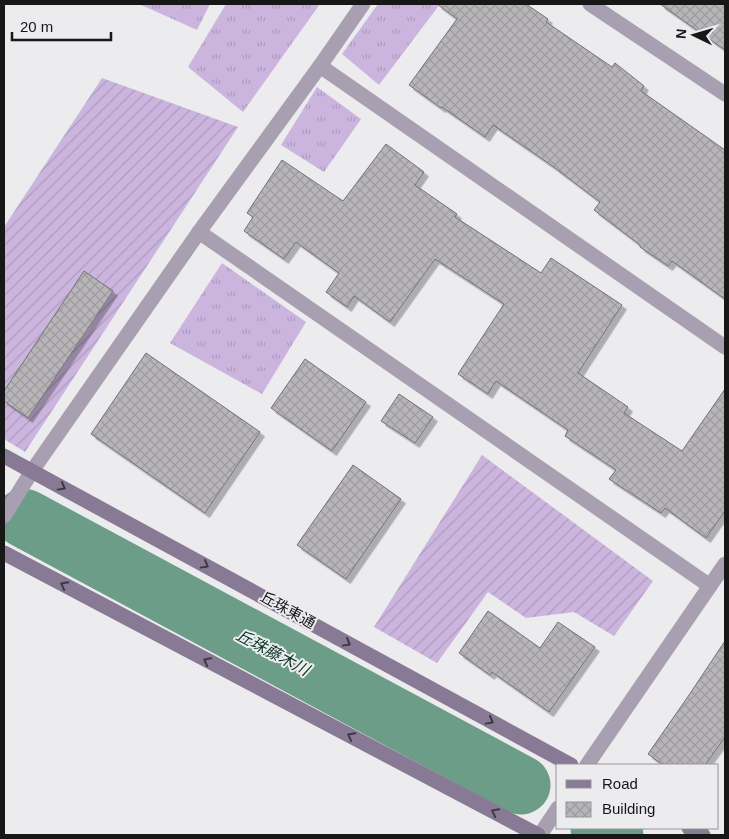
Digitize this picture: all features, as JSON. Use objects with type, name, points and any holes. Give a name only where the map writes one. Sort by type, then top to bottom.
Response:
[{"type":"street","points":[[4,516],[32,471],[199,232],[320,66],[362,4]]},
{"type":"street","points":[[590,4],[725,94]]},
{"type":"street","points":[[320,66],[725,347]]},
{"type":"street","points":[[199,232],[710,586]]},
{"type":"street","name":"丘珠東通","points":[[4,456],[569,764]]},
{"type":"street","points":[[4,553],[539,835],[556,811]]},
{"type":"street","points":[[588,764],[725,564]]},
{"type":"street","points":[[691,829],[703,835]]},
{"type":"green space","points":[[139,4],[210,4],[197,30]]},
{"type":"green space","points":[[226,4],[320,4],[243,112],[188,67]]},
{"type":"green space","points":[[378,4],[440,4],[379,85],[342,54]]},
{"type":"green space","points":[[102,78],[238,127],[25,452],[4,439],[4,227]]},
{"type":"green space","points":[[317,87],[361,119],[324,172],[281,145]]},
{"type":"green space","points":[[222,263],[306,322],[262,394],[170,343]]},
{"type":"green space","points":[[482,455],[653,581],[614,636],[574,612],[526,618],[488,592],[437,663],[374,627]]},
{"type":"building","points":[[437,4],[526,4],[548,19],[546,22],[612,67],[615,63],[644,86],[641,91],[725,150],[725,299],[672,261],[668,266],[640,247],[640,245],[594,210],[600,202],[493,125],[485,137],[409,85],[457,19]]},
{"type":"building","points":[[660,4],[725,4],[725,50]]},
{"type":"building","points":[[386,144],[424,172],[415,185],[457,214],[455,217],[541,273],[551,258],[622,305],[578,373],[628,407],[624,413],[682,451],[725,389],[725,511],[706,538],[665,508],[661,513],[609,479],[616,470],[565,436],[568,430],[496,381],[488,394],[458,374],[504,304],[435,259],[390,322],[354,296],[347,307],[326,292],[339,273],[296,242],[284,259],[244,231],[253,217],[247,213],[282,160],[343,201]]},
{"type":"building","points":[[84,271],[113,291],[28,418],[4,401],[4,391]]},
{"type":"building","points":[[146,353],[260,432],[205,513],[91,434]]},
{"type":"building","points":[[305,359],[366,402],[332,451],[271,408]]},
{"type":"building","points":[[399,394],[433,417],[415,443],[381,421]]},
{"type":"building","points":[[353,465],[401,499],[346,579],[297,545]]},
{"type":"building","points":[[488,611],[540,648],[558,622],[595,647],[549,712],[492,672],[490,675],[459,653]]},
{"type":"building","points":[[725,641],[725,737],[706,764],[662,764],[648,754]]},
{"type":"waterway","name":"丘珠藤木川","points":[[24,518],[521,785]]},
{"type":"waterway","name":"丘珠藤木川","points":[[602,829],[614,835]]}]
